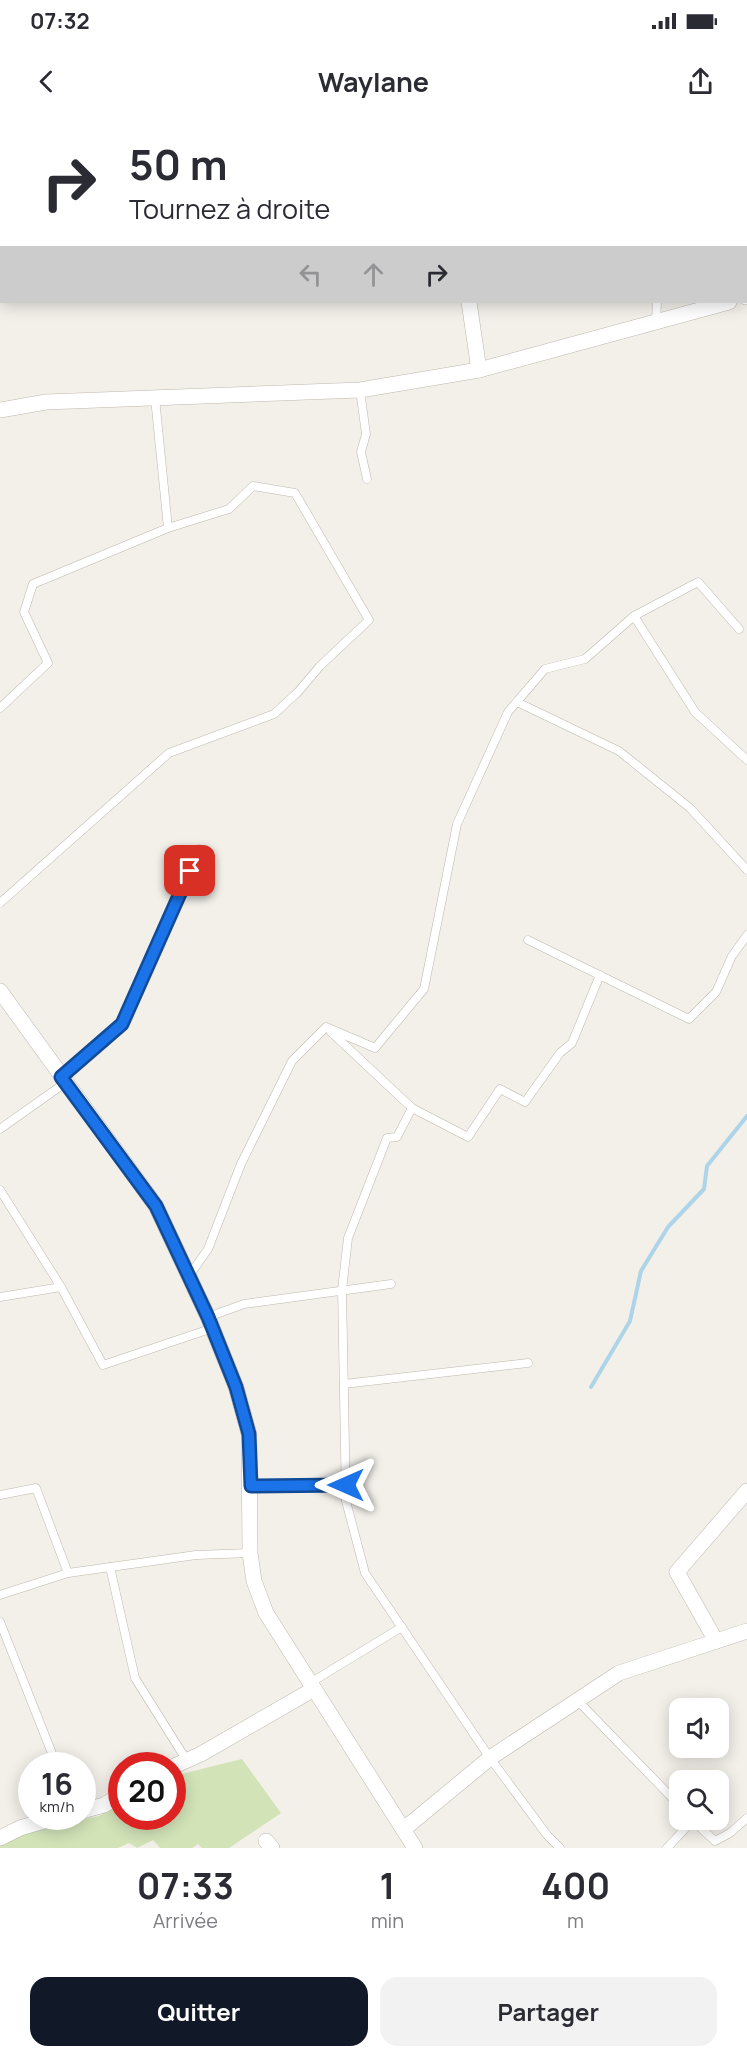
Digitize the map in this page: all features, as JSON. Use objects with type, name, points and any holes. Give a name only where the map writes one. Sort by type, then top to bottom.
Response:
[{"type":"street","points":[[469,303],[479,370]]},
{"type":"street","points":[[0,410],[46,402],[360,390],[479,370],[725,303]]},
{"type":"street","points":[[3,999],[156,1206],[210,1323],[236,1387],[249,1434],[250,1553],[254,1581],[266,1613],[415,1848]]},
{"type":"street","points":[[716,1641],[676,1572],[747,1491]]},
{"type":"street","points":[[405,1829],[490,1758],[619,1672],[747,1631]]},
{"type":"street","points":[[187,1761],[312,1686]]},
{"type":"street","points":[[0,1838],[18,1829]]},
{"type":"lane","points":[[657,303],[657,321]]},
{"type":"lane","points":[[360,390],[366,434],[361,452],[367,479]]},
{"type":"lane","points":[[155,397],[168,528]]},
{"type":"lane","points":[[0,708],[48,663],[24,612],[33,584],[168,528],[229,509],[253,486],[295,493],[369,620],[274,714],[169,753],[0,903]]},
{"type":"lane","points":[[326,1027],[375,1048],[424,989],[457,824],[508,712],[545,669],[585,658],[634,616],[698,582],[739,629]]},
{"type":"lane","points":[[634,616],[695,712],[747,760]]},
{"type":"lane","points":[[517,702],[619,751],[690,808],[747,870]]},
{"type":"lane","points":[[0,1129],[63,1080],[122,1024],[199,849]]},
{"type":"lane","points":[[528,940],[689,1019],[716,992],[732,956],[747,935]]},
{"type":"lane","points":[[326,1027],[412,1108],[468,1137],[500,1089],[525,1102],[560,1053],[572,1043],[600,975]]},
{"type":"lane","points":[[189,1276],[208,1249],[241,1164],[292,1061],[326,1027]]},
{"type":"lane","points":[[412,1108],[397,1137],[387,1138],[348,1238],[342,1290],[346,1501],[365,1573],[490,1758],[547,1835],[560,1848]]},
{"type":"lane","points":[[0,1190],[61,1287],[103,1365],[210,1323],[244,1304],[392,1284]]},
{"type":"lane","points":[[0,1298],[61,1287]]},
{"type":"lane","points":[[344,1384],[528,1363]]},
{"type":"lane","points":[[251,1486],[346,1485]]},
{"type":"lane","points":[[0,1495],[36,1488],[68,1573]]},
{"type":"lane","points":[[0,1595],[68,1573],[196,1555],[250,1553]]},
{"type":"lane","points":[[110,1567],[135,1678],[187,1761]]},
{"type":"lane","points":[[0,1622],[51,1752]]},
{"type":"lane","points":[[312,1686],[402,1627]]},
{"type":"lane","points":[[577,1700],[669,1795]]},
{"type":"lane","points":[[703,1830],[715,1841],[730,1833],[747,1818]]},
{"type":"lane","points":[[667,1848],[684,1830]]},
{"type":"green space","points":[[242,1759],[281,1813],[229,1848],[202,1848],[198,1844],[192,1848],[160,1848],[153,1840],[137,1848],[129,1843],[118,1848],[0,1848],[0,1843],[19,1833],[33,1830],[96,1830],[96,1817],[108,1811],[108,1830],[186,1830],[186,1773]]},
{"type":"waterway","points":[[591,1387],[630,1321],[641,1271],[668,1227],[704,1189],[707,1166],[747,1116]]},
{"type":"route","points":[[190,871],[122,1024],[61,1077],[156,1206],[208,1317],[236,1387],[249,1434],[251,1486],[346,1485]]}]
